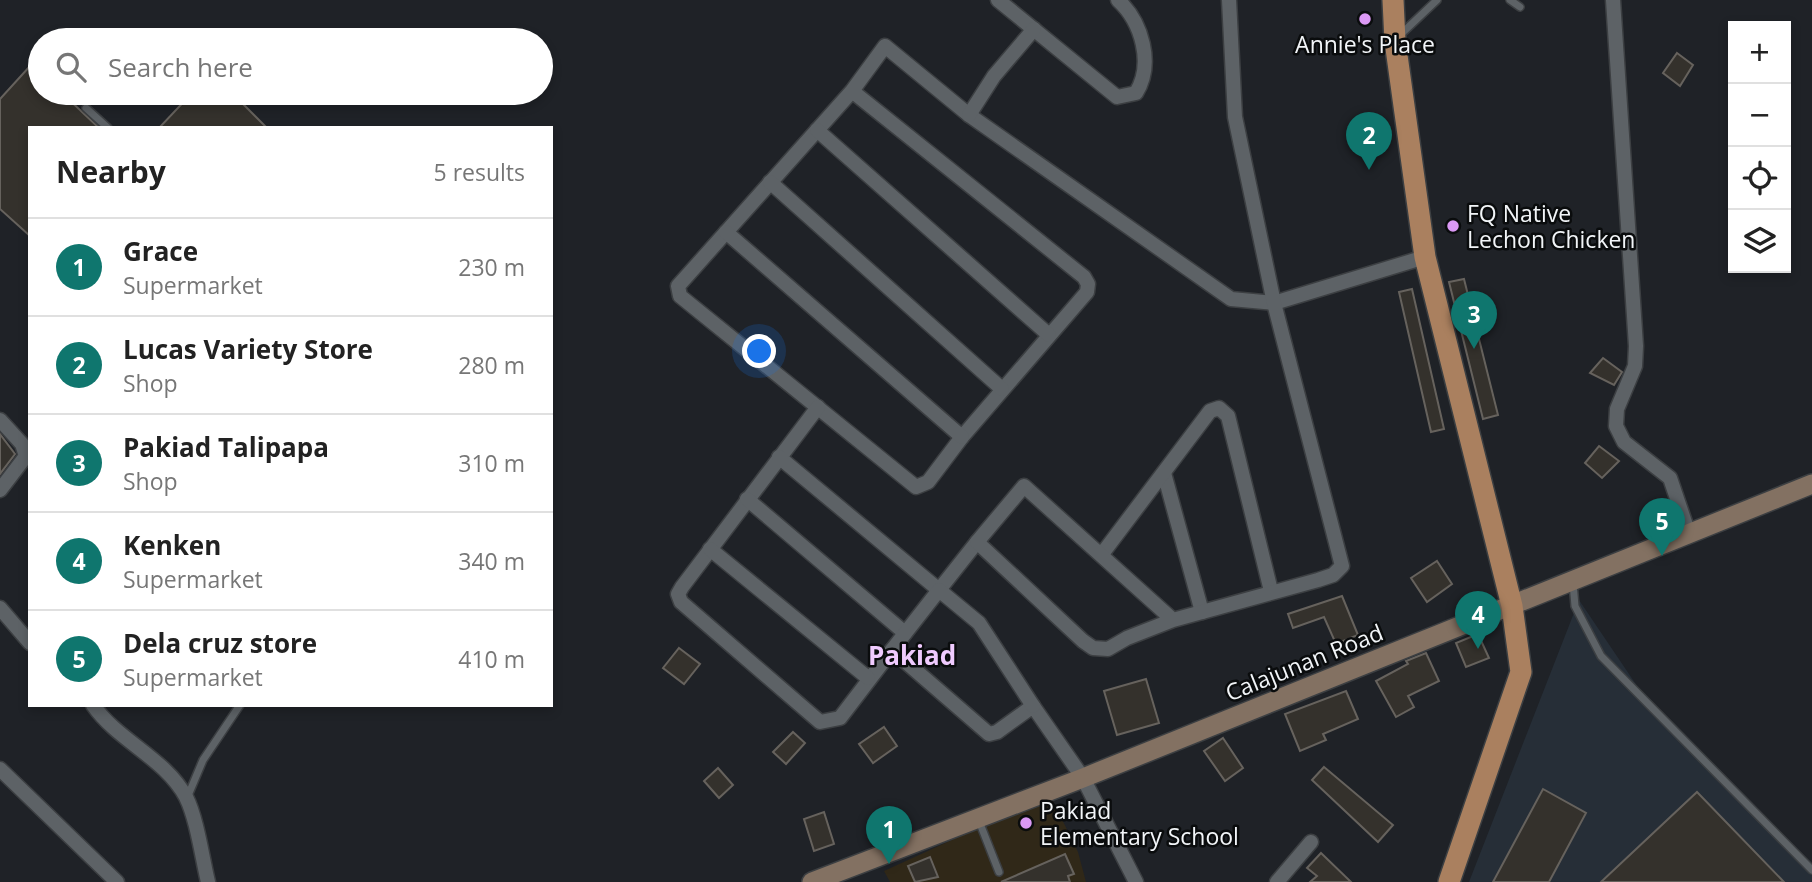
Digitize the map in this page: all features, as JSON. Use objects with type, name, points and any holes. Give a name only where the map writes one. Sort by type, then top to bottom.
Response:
[{"type":"main road","points":[[1393,0],[1395,41],[1425,257],[1513,606],[1521,672],[1450,882]]},
{"type":"main road","name":"Calajunan Road","points":[[812,882],[1083,778],[1812,484]]},
{"type":"street","points":[[998,0],[1117,97],[1127,97],[1136,93],[1142,84],[1143,46],[1139,23],[1118,0]]},
{"type":"street","points":[[977,542],[1093,648],[1108,649],[1127,638],[1173,620],[1318,580],[1333,575],[1342,566],[1274,303],[1235,117],[1229,0]]},
{"type":"street","points":[[1613,0],[1636,345],[1635,366],[1617,409],[1616,426],[1624,442],[1670,478],[1689,534]]},
{"type":"street","points":[[969,115],[995,76],[1034,29]]},
{"type":"street","points":[[852,91],[1084,277],[1088,284],[1087,292],[962,437],[928,482],[916,487],[680,296],[678,286],[852,91],[884,46],[969,115],[1231,299],[1274,303],[1425,257]]},
{"type":"street","points":[[817,130],[1049,335]]},
{"type":"street","points":[[770,182],[1002,390]]},
{"type":"street","points":[[726,232],[962,437]]},
{"type":"street","points":[[818,407],[678,594],[681,603],[820,722],[840,718],[868,678],[1024,485],[1173,620]]},
{"type":"street","points":[[1102,554],[1210,411],[1219,408],[1228,416],[1271,591]]},
{"type":"street","points":[[0,420],[22,444],[26,456],[0,490]]},
{"type":"street","points":[[779,457],[979,623],[1083,778],[1136,882]]},
{"type":"street","points":[[1164,473],[1202,612]]},
{"type":"street","points":[[747,499],[905,633]]},
{"type":"street","points":[[710,550],[868,678]]},
{"type":"street","points":[[0,608],[28,641]]},
{"type":"street","points":[[892,650],[989,734],[997,732],[1033,706]]},
{"type":"street","points":[[95,707],[103,718],[166,772],[187,798],[208,882]]},
{"type":"street","points":[[0,769],[117,882]]},
{"type":"street","points":[[1278,882],[1311,842]]},
{"type":"lane","points":[[1395,41],[1437,0]]},
{"type":"lane","points":[[1510,0],[1520,7]]},
{"type":"lane","points":[[86,107],[106,126]]},
{"type":"lane","points":[[1573,582],[1575,606],[1601,656],[1812,870]]},
{"type":"lane","points":[[187,798],[203,760],[239,707]]},
{"type":"lane","points":[[978,817],[999,872]]},
{"type":"shaded area","points":[[1579,600],[1658,717],[1812,875],[1812,882],[1469,882]]},
{"type":"shaded area","name":"Pakiad Elementary School","points":[[1050,795],[1078,852],[1086,882],[890,882],[884,871]]},
{"type":"building","points":[[1677,53],[1693,65],[1680,86],[1663,73]]},
{"type":"building","points":[[28,68],[28,105],[75,105],[97,126],[28,126],[28,234],[0,209],[0,99]]},
{"type":"building","points":[[181,105],[244,105],[265,126],[161,126]]},
{"type":"building","points":[[1464,279],[1498,415],[1483,419],[1449,282]]},
{"type":"building","points":[[1412,289],[1444,429],[1431,432],[1399,292]]},
{"type":"building","points":[[1603,358],[1622,372],[1614,385],[1590,373]]},
{"type":"building","points":[[0,434],[15,454],[0,474]]},
{"type":"building","points":[[1599,446],[1619,461],[1602,478],[1585,463]]},
{"type":"building","points":[[1437,561],[1452,584],[1427,602],[1411,578]]},
{"type":"building","points":[[1342,596],[1358,635],[1336,644],[1324,617],[1293,628],[1288,614]]},
{"type":"building","points":[[1478,634],[1489,658],[1466,667],[1456,643]]},
{"type":"building","points":[[679,648],[700,664],[684,684],[663,668]]},
{"type":"building","points":[[1426,653],[1439,681],[1408,696],[1414,707],[1396,717],[1376,681],[1408,664],[1406,661]]},
{"type":"building","points":[[1146,679],[1159,723],[1117,735],[1104,691]]},
{"type":"building","points":[[1346,691],[1358,719],[1323,734],[1326,740],[1300,751],[1285,714]]},
{"type":"building","points":[[884,727],[897,746],[873,763],[859,744]]},
{"type":"building","points":[[793,732],[805,743],[786,764],[773,752]]},
{"type":"building","points":[[1223,738],[1243,768],[1225,781],[1204,751]]},
{"type":"building","points":[[1324,767],[1393,825],[1378,842],[1312,780]]},
{"type":"building","points":[[718,768],[733,785],[719,798],[704,781]]},
{"type":"building","points":[[1543,789],[1586,813],[1549,882],[1493,882]]},
{"type":"building","points":[[1697,792],[1784,882],[1601,882]]},
{"type":"building","points":[[824,812],[834,844],[814,851],[804,819]]},
{"type":"building","points":[[1321,853],[1351,882],[1310,882],[1317,876],[1307,868]]},
{"type":"building","points":[[1065,854],[1074,874],[1068,876],[1070,882],[1001,882]]},
{"type":"building","points":[[930,857],[938,877],[915,882],[908,866]]},
{"type":"place","name":"Annie's Place","points":[[1365,19]]},
{"type":"place","name":"Lucas Variety Store","points":[[1369,170]]},
{"type":"place","name":"FQ Native Lechon Chicken","points":[[1453,226]]},
{"type":"place","name":"Pakiad Talipapa","points":[[1474,349]]},
{"type":"place","name":"Dela cruz store","points":[[1662,556]]},
{"type":"place","name":"Kenken","points":[[1478,649]]},
{"type":"place","name":"Pakiad Elementary School","points":[[1026,823]]},
{"type":"place","name":"Grace","points":[[889,864]]},
{"type":"district","name":"Pakiad","points":[[912,655]]}]
